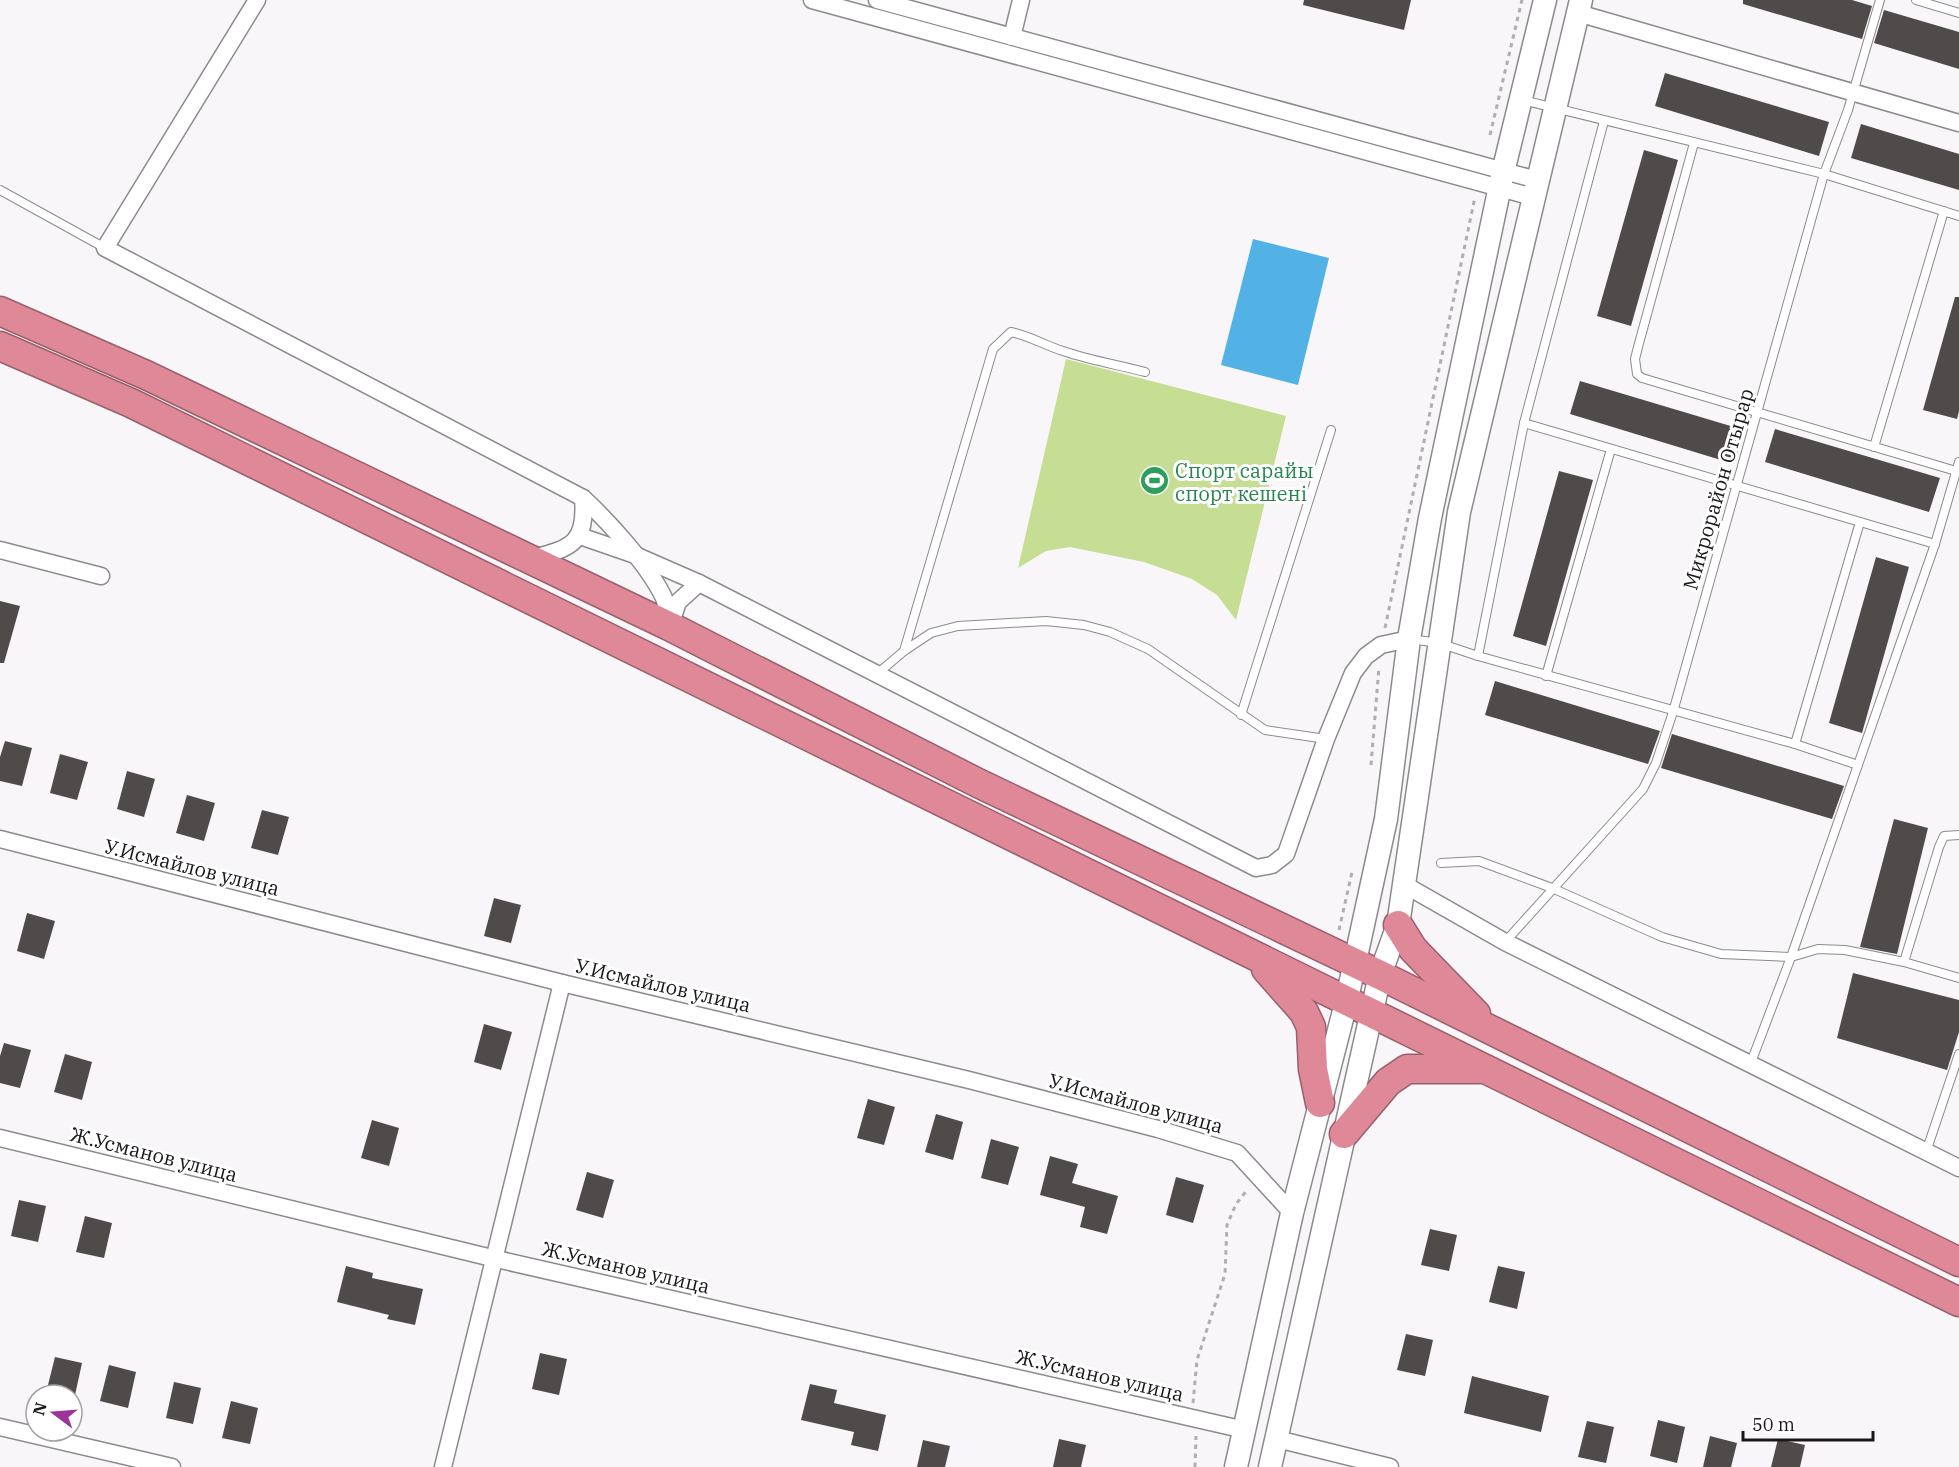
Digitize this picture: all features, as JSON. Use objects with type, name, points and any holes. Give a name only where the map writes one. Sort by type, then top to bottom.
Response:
[{"type":"highway","points":[[0,311],[146,375],[669,626],[978,783],[1367,969],[1959,1262]]},
{"type":"highway","points":[[0,346],[131,403],[1959,1302]]},
{"type":"highway","points":[[963,812],[978,783]]},
{"type":"highway","points":[[1398,925],[1413,949],[1494,1033]]},
{"type":"highway","points":[[1255,956],[1304,1012],[1311,1027],[1313,1069],[1320,1103]]},
{"type":"highway","points":[[1344,1134],[1388,1082],[1407,1070],[1484,1069]]},
{"type":"street","points":[[257,0],[105,248],[583,498],[609,522],[664,598],[669,626]]},
{"type":"street","points":[[812,0],[1535,189]]},
{"type":"street","points":[[877,0],[1012,37],[1502,180]]},
{"type":"street","points":[[1012,37],[1021,0]]},
{"type":"street","points":[[1270,1467],[1344,1134],[1409,639],[1430,518],[1502,180],[1545,0]]},
{"type":"street","points":[[1367,969],[1398,925],[1459,512],[1579,7],[1853,93],[1959,123]]},
{"type":"street","points":[[530,560],[568,548],[580,536],[585,520],[583,498]]},
{"type":"street","points":[[580,536],[635,555],[699,583],[1256,868],[1272,865],[1286,854],[1326,739],[1353,673],[1366,656],[1381,645],[1409,639]]},
{"type":"street","points":[[0,550],[101,576]]},
{"type":"street","points":[[669,626],[678,602],[687,591],[699,583]]},
{"type":"street","name":"У.Исмайлов улица","points":[[0,839],[562,983],[969,1080],[1158,1129],[1237,1153],[1292,1213]]},
{"type":"street","points":[[1404,885],[1505,942],[1959,1168]]},
{"type":"street","points":[[443,1467],[492,1258],[562,983]]},
{"type":"street","points":[[1236,1467],[1292,1213],[1320,1103],[1359,1008]]},
{"type":"street","name":"Ж.Усманов улица","points":[[0,1138],[492,1258],[1245,1430]]},
{"type":"street","points":[[0,1427],[172,1467]]},
{"type":"street","points":[[1277,1439],[1390,1467]]},
{"type":"lane","name":"Микрорайон Отырар","points":[[1505,942],[1643,789],[1656,763],[1673,712],[1824,174],[1853,93],[1880,0]]},
{"type":"lane","points":[[1916,0],[1959,13]]},
{"type":"lane","points":[[1521,100],[1824,174],[1959,216]]},
{"type":"lane","points":[[1478,657],[1524,423],[1604,121]]},
{"type":"lane","points":[[1694,143],[1638,347],[1635,368],[1642,378],[1956,471]]},
{"type":"lane","points":[[0,190],[105,248]]},
{"type":"lane","points":[[1874,447],[1944,212]]},
{"type":"lane","points":[[904,651],[993,349],[1002,338],[1011,332],[1031,336],[1046,346],[1145,372]]},
{"type":"lane","points":[[1524,423],[1935,544]]},
{"type":"lane","points":[[1241,715],[1331,430]]},
{"type":"lane","points":[[1546,676],[1611,449]]},
{"type":"lane","points":[[1750,1065],[1791,957],[1935,544],[1959,462]]},
{"type":"lane","points":[[1795,744],[1860,522]]},
{"type":"lane","points":[[877,675],[904,651],[931,633],[958,626],[1046,621],[1084,626],[1110,632],[1148,649],[1265,730],[1326,739]]},
{"type":"lane","points":[[1409,639],[1439,643],[1478,657],[1795,744],[1858,765]]},
{"type":"lane","points":[[1904,962],[1939,847],[1944,836],[1959,835]]},
{"type":"lane","points":[[1441,863],[1479,861],[1552,888],[1662,937],[1721,954],[1791,957],[1818,949],[1845,950],[1904,962],[1959,978]]},
{"type":"lane","points":[[1926,1152],[1959,1054]]},
{"type":"path","points":[[1195,1467],[1197,1449],[1193,1398],[1197,1360],[1225,1274],[1227,1225],[1236,1204],[1259,1176]]},
{"type":"green space","name":"Спорт сарайы спорт кешені","points":[[1066,359],[1286,416],[1236,620],[1217,595],[1192,579],[1144,562],[1070,547],[1046,551],[1018,568]]},
{"type":"water","points":[[1253,239],[1329,258],[1298,385],[1221,365]]},
{"type":"building","points":[[1304,0],[1411,0],[1404,30],[1303,5]]},
{"type":"building","points":[[1743,0],[1852,0],[1872,6],[1862,39],[1743,4]]},
{"type":"building","points":[[1884,10],[1959,32],[1959,69],[1874,43]]},
{"type":"building","points":[[1665,73],[1829,122],[1819,156],[1655,106]]},
{"type":"building","points":[[1861,124],[1959,154],[1959,190],[1851,158]]},
{"type":"building","points":[[1644,150],[1678,160],[1631,326],[1597,316]]},
{"type":"building","points":[[1955,297],[1959,297],[1959,411],[1957,419],[1923,410]]},
{"type":"building","points":[[1580,381],[1744,430],[1734,464],[1570,414]]},
{"type":"building","points":[[1775,429],[1940,478],[1929,512],[1765,462]]},
{"type":"building","points":[[1559,471],[1593,480],[1546,646],[1513,636]]},
{"type":"building","points":[[1876,557],[1909,567],[1862,733],[1829,723]]},
{"type":"building","points":[[0,601],[20,606],[4,663],[0,663]]},
{"type":"building","points":[[1495,681],[1660,731],[1648,764],[1485,715]]},
{"type":"building","points":[[1672,734],[1844,786],[1832,819],[1661,768]]},
{"type":"building","points":[[5,741],[32,748],[22,786],[0,781],[0,757]]},
{"type":"building","points":[[60,754],[88,762],[77,800],[50,793]]},
{"type":"building","points":[[127,771],[155,779],[144,817],[117,809]]},
{"type":"building","points":[[187,795],[215,803],[204,841],[176,833]]},
{"type":"building","points":[[262,810],[289,817],[278,855],[251,848]]},
{"type":"building","points":[[1894,819],[1928,828],[1897,954],[1860,947]]},
{"type":"building","points":[[494,898],[521,905],[511,943],[484,936]]},
{"type":"building","points":[[27,913],[55,921],[44,959],[17,951]]},
{"type":"building","points":[[1853,973],[1959,1000],[1959,1032],[1947,1070],[1837,1038]]},
{"type":"building","points":[[484,1024],[512,1032],[501,1070],[474,1062]]},
{"type":"building","points":[[4,1043],[31,1050],[20,1088],[0,1083],[0,1056]]},
{"type":"building","points":[[65,1054],[92,1062],[82,1100],[54,1092]]},
{"type":"building","points":[[868,1099],[895,1107],[884,1145],[857,1138]]},
{"type":"building","points":[[936,1114],[963,1122],[953,1160],[925,1152]]},
{"type":"building","points":[[372,1120],[399,1128],[389,1166],[361,1158]]},
{"type":"building","points":[[991,1139],[1019,1147],[1008,1185],[981,1178]]},
{"type":"building","points":[[1050,1156],[1078,1164],[1072,1183],[1118,1196],[1107,1234],[1080,1227],[1085,1207],[1040,1195]]},
{"type":"building","points":[[587,1172],[614,1180],[603,1218],[576,1210]]},
{"type":"building","points":[[1176,1177],[1204,1185],[1193,1223],[1166,1215]]},
{"type":"building","points":[[19,1200],[46,1206],[38,1242],[11,1236]]},
{"type":"building","points":[[85,1216],[112,1223],[104,1258],[76,1252]]},
{"type":"building","points":[[1430,1229],[1457,1235],[1449,1271],[1421,1265]]},
{"type":"building","points":[[346,1266],[373,1273],[372,1278],[423,1289],[415,1325],[387,1319],[389,1315],[337,1302]]},
{"type":"building","points":[[1498,1266],[1525,1272],[1517,1309],[1489,1302]]},
{"type":"building","points":[[1406,1334],[1433,1340],[1425,1376],[1397,1370]]},
{"type":"building","points":[[540,1353],[567,1359],[559,1395],[532,1389]]},
{"type":"building","points":[[55,1357],[82,1363],[78,1383],[48,1383]]},
{"type":"building","points":[[109,1365],[136,1372],[128,1408],[100,1401]]},
{"type":"building","points":[[1472,1376],[1549,1396],[1541,1432],[1464,1413]]},
{"type":"building","points":[[174,1382],[201,1388],[193,1424],[166,1418]]},
{"type":"building","points":[[810,1384],[837,1390],[834,1403],[886,1415],[878,1451],[851,1445],[854,1432],[801,1420]]},
{"type":"building","points":[[231,1401],[258,1408],[250,1444],[222,1438]]},
{"type":"building","points":[[1658,1420],[1685,1427],[1677,1463],[1650,1456]]},
{"type":"building","points":[[1587,1421],[1614,1427],[1606,1463],[1578,1457]]},
{"type":"building","points":[[1710,1436],[1737,1443],[1731,1467],[1703,1467]]},
{"type":"building","points":[[1059,1439],[1086,1445],[1081,1467],[1053,1467]]},
{"type":"building","points":[[1778,1439],[1805,1445],[1800,1467],[1771,1467]]},
{"type":"building","points":[[923,1440],[950,1446],[945,1467],[917,1467]]},
{"type":"place","name":"Спорт сарайы спорт кешені","points":[[1154,481]]}]
